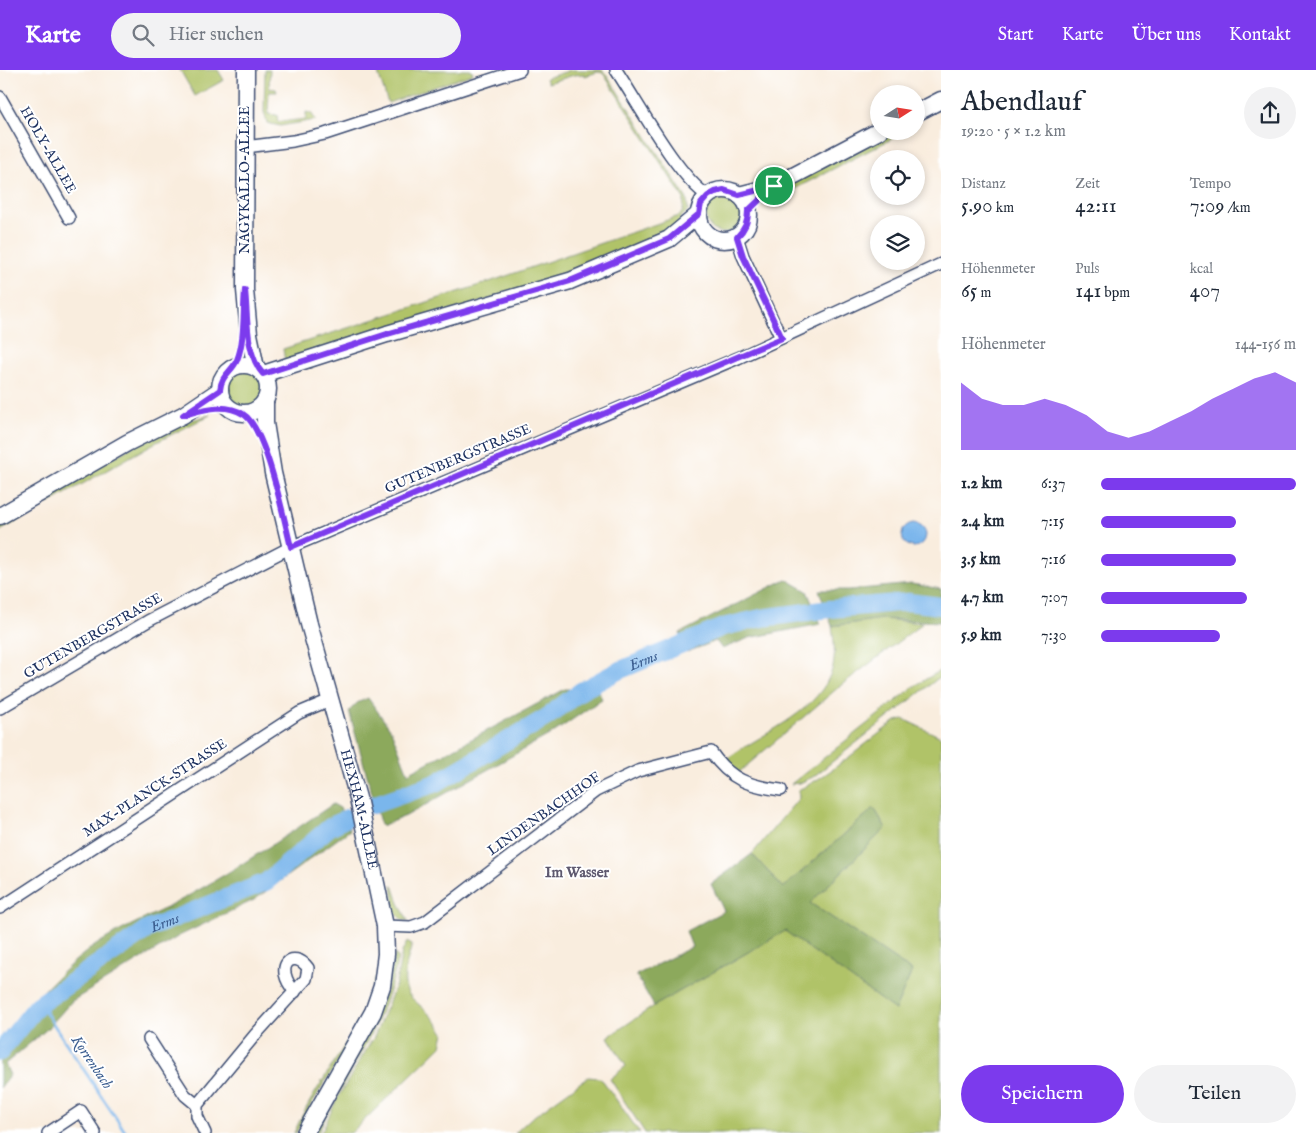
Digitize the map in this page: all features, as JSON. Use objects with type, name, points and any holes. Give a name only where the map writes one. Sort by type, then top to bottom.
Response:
[{"type":"main road","name":"NAGYKALLO-ALLEE","points":[[234,367],[240,348],[245,290],[246,70]]},
{"type":"main road","points":[[925,108],[941,100]]},
{"type":"main road","points":[[739,195],[748,211],[748,221],[744,230],[737,237],[727,240],[716,239],[707,234],[701,225],[699,214],[701,204],[708,196],[724,190],[739,195],[774,186],[870,136]]},
{"type":"main road","points":[[748,211],[774,186]]},
{"type":"main road","points":[[669,239],[699,214]]},
{"type":"main road","points":[[260,371],[318,358],[387,334],[570,281],[669,239],[707,234]]},
{"type":"main road","name":"NAGYKALLO-ALLEE","points":[[245,290],[250,342],[260,371]]},
{"type":"main road","points":[[183,415],[215,407],[237,411],[255,410],[266,396],[290,374],[318,358]]},
{"type":"main road","points":[[237,411],[223,399],[220,390],[223,376],[234,367],[248,365],[260,371],[267,382],[266,396]]},
{"type":"main road","points":[[0,516],[127,443],[183,415],[220,390]]},
{"type":"main road","name":"HEXHAM-ALLEE","points":[[266,396],[265,424],[273,473],[330,700],[358,798],[385,926],[386,954],[382,986],[373,1012],[305,1133]]},
{"type":"main road","name":"HEXHAM-ALLEE","points":[[237,411],[253,426],[273,473]]},
{"type":"street","points":[[245,147],[318,136],[520,70]]},
{"type":"street","points":[[616,70],[677,162],[699,190],[708,196]]},
{"type":"street","name":"HOLY-ALLEE","points":[[0,97],[69,218]]},
{"type":"street","points":[[737,237],[743,256],[782,338]]},
{"type":"street","name":"GUTENBERGSTRASSE","points":[[0,708],[156,616],[291,547],[782,338],[941,264]]},
{"type":"street","name":"MAX-PLANCK-STRASSE","points":[[0,908],[292,717],[330,700]]},
{"type":"street","name":"LINDENBACHHOF","points":[[385,926],[411,928],[425,922],[596,791],[638,771],[711,752],[722,768],[737,778],[761,788],[781,790]]},
{"type":"street","points":[[205,1133],[197,1116],[197,1105],[255,1035],[295,992]]},
{"type":"street","points":[[149,1039],[185,1096],[197,1105]]},
{"type":"street","points":[[48,1133],[81,1112],[95,1133]]},
{"type":"green space","points":[[180,70],[218,70],[224,80],[195,96]]},
{"type":"green space","points":[[265,70],[270,70],[269,88],[276,89],[277,92],[269,92],[268,114],[277,115],[278,122],[306,119],[306,112],[311,113],[316,120],[280,126],[267,123],[264,112]]},
{"type":"green space","points":[[377,70],[472,70],[473,74],[388,103]]},
{"type":"green space","points":[[571,70],[602,70],[607,75],[687,199],[688,211],[680,218],[683,224],[602,265],[285,362],[283,349],[492,281],[679,216],[683,211],[684,199],[603,73],[598,72],[585,76],[585,74],[574,75],[548,83],[546,78]]},
{"type":"green space","points":[[874,140],[890,140],[775,199],[763,203],[795,181]]},
{"type":"green space","points":[[724,197],[731,198],[737,202],[741,208],[741,222],[737,228],[731,232],[724,233],[717,232],[711,228],[707,222],[706,215],[707,208],[711,202],[717,198]]},
{"type":"green space","points":[[244,370],[257,376],[263,389],[257,402],[244,408],[231,402],[225,389],[231,376]]},
{"type":"green space","points":[[210,415],[151,445],[0,531],[0,522],[151,436],[187,421]]},
{"type":"green space","points":[[786,579],[807,591],[821,624],[749,638],[722,649],[716,641],[687,652],[680,633]]},
{"type":"green space","points":[[912,584],[941,589],[941,622],[882,619],[832,626],[819,590],[849,590]]},
{"type":"green space","points":[[882,619],[923,623],[840,686],[737,774],[725,760],[799,713],[822,689],[834,663],[832,626]]},
{"type":"green space","points":[[941,670],[941,676],[813,777],[800,783],[791,784],[916,685]]},
{"type":"green space","points":[[565,689],[598,690],[602,699],[556,731],[406,816],[381,826],[349,711],[357,703],[368,698],[391,730],[408,773]]},
{"type":"green space","points":[[903,719],[941,737],[941,1133],[645,1133],[610,1079],[626,1066],[608,1037],[654,1006],[785,931],[895,1010],[912,971],[810,903],[886,828],[874,808],[783,888],[752,854],[799,798],[798,790],[823,776],[896,721]]},
{"type":"green space","points":[[333,804],[340,808],[350,830],[254,900],[179,936],[72,1001],[47,1029],[5,1064],[10,1075],[0,1088],[0,1041],[36,999],[76,960],[102,941],[174,904],[225,874]]},
{"type":"green space","points":[[874,808],[886,828],[810,903],[912,971],[895,1010],[785,931],[654,1006],[636,975],[692,947],[686,931],[724,911],[711,884],[752,854],[783,888]]},
{"type":"green space","points":[[392,885],[408,921],[402,920],[395,913]]},
{"type":"green space","points":[[407,942],[412,945],[405,979],[406,989],[410,996],[434,1019],[444,1033],[441,1046],[351,1133],[321,1133],[337,1099],[374,1037],[395,987],[402,952]]},
{"type":"green space","points":[[395,954],[398,957],[392,981],[375,1026],[318,1133],[315,1133],[387,989]]},
{"type":"green space","points":[[375,978],[373,993],[361,1024],[311,1104],[296,1133],[294,1133],[303,1113],[359,1019]]},
{"type":"green space","points":[[588,1077],[599,1078],[603,1081],[640,1133],[515,1133],[530,1119]]},
{"type":"water","points":[[914,523],[922,527],[926,535],[922,543],[914,547],[906,543],[902,535],[906,527]]},
{"type":"waterway","name":"Erms","points":[[373,805],[436,783],[547,717],[581,691],[618,671],[723,627],[761,618],[830,609],[908,602],[941,606]]},
{"type":"waterway","name":"Erms","points":[[0,1052],[37,1006],[148,929],[266,882],[330,827],[347,818]]},
{"type":"waterway","name":"Korrenbach","points":[[40,1004],[126,1133]]},
{"type":"district","name":"Im Wasser","points":[[577,872]]},
{"type":"route","points":[[774,186],[748,211],[748,221],[744,230],[737,237],[743,256],[782,338],[291,547],[273,473],[253,426],[247,417],[241,412],[221,407],[183,415],[211,398],[220,390],[223,376],[234,367],[240,348],[245,290],[251,349],[256,368],[263,374],[318,358],[387,334],[570,281],[636,255],[669,239],[687,226],[699,214],[701,204],[708,196],[715,192],[732,191],[739,195],[774,186]]}]
